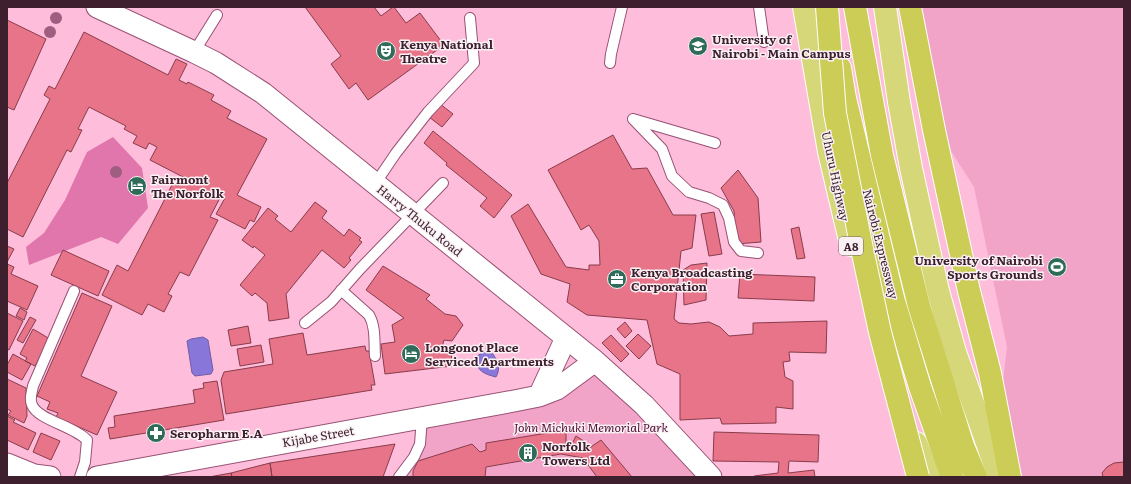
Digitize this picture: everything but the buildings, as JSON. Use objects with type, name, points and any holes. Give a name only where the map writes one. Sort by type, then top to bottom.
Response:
[{"type":"highway","name":"Uhuru Highway","points":[[804,7],[829,152],[863,295],[916,443],[930,477]]},
{"type":"highway","points":[[827,7],[837,121],[880,332],[918,477]]},
{"type":"highway","name":"Nairobi Expressway","points":[[827,7],[833,31],[845,98],[893,298],[920,387],[952,477]]},
{"type":"highway","name":"Nairobi Expressway","points":[[855,7],[882,155],[919,306],[963,446],[976,477]]},
{"type":"highway","points":[[885,7],[899,102],[911,168],[938,291],[955,352],[999,477]]},
{"type":"highway","points":[[910,7],[939,153],[969,291],[990,373],[1010,477]]},
{"type":"street","name":"Harry Thuku Road","points":[[97,7],[216,63],[263,93],[595,361],[644,405],[711,477]]},
{"type":"street","points":[[539,396],[566,338]]},
{"type":"street","name":"Kijabe Street","points":[[98,477],[539,396],[557,389],[595,361]]},
{"type":"street","points":[[7,464],[39,476]]},
{"type":"lane","points":[[610,63],[622,7]]},
{"type":"lane","points":[[759,7],[764,42]]},
{"type":"lane","points":[[194,52],[217,15]]},
{"type":"lane","points":[[375,184],[396,153],[428,112],[474,63],[470,18]]},
{"type":"lane","points":[[715,143],[633,119],[662,150],[672,176],[689,192],[709,198],[723,205],[729,218],[734,242],[742,251],[758,254]]},
{"type":"lane","points":[[305,323],[332,302],[365,264],[443,183]]},
{"type":"lane","points":[[342,290],[369,315],[372,320],[374,326],[375,356]]},
{"type":"lane","points":[[74,291],[36,380],[31,395],[31,404],[38,413],[75,431],[84,436],[87,440],[85,462],[80,477]]},
{"type":"lane","points":[[399,477],[414,457],[420,444],[422,417]]},
{"type":"green space","name":"University of Nairobi Sports Grounds","points":[[921,7],[1124,7],[1124,477],[1021,477],[1001,399],[1007,347],[974,187],[951,151],[941,118]]},
{"type":"green space","name":"John Michuki Memorial Park","points":[[595,361],[711,477],[399,477],[414,457],[422,417],[539,396]]},
{"type":"shaded area","points":[[113,137],[142,168],[148,208],[118,244],[101,237],[29,265],[26,247],[44,233],[65,200],[87,152]]},
{"type":"shaded area","points":[[203,337],[208,340],[213,370],[211,374],[195,376],[192,373],[187,341]]},
{"type":"shaded area","points":[[483,352],[493,354],[499,368],[496,377],[484,373],[477,366],[476,357]]},
{"type":"place","name":"University of Nairobi - Main Campus","points":[[698,46]]},
{"type":"place","name":"Kenya National Theatre","points":[[386,51]]},
{"type":"place","name":"Fairmont The Norfolk","points":[[137,186]]},
{"type":"place","name":"University of Nairobi Sports Grounds","points":[[1057,267]]},
{"type":"place","name":"Kenya Broadcasting Corporation","points":[[617,279]]},
{"type":"place","name":"Longonot Place Serviced Apartments","points":[[411,354]]},
{"type":"place","name":"Seropharm E.A","points":[[156,433]]},
{"type":"place","name":"Norfolk Towers Ltd","points":[[528,453]]}]
